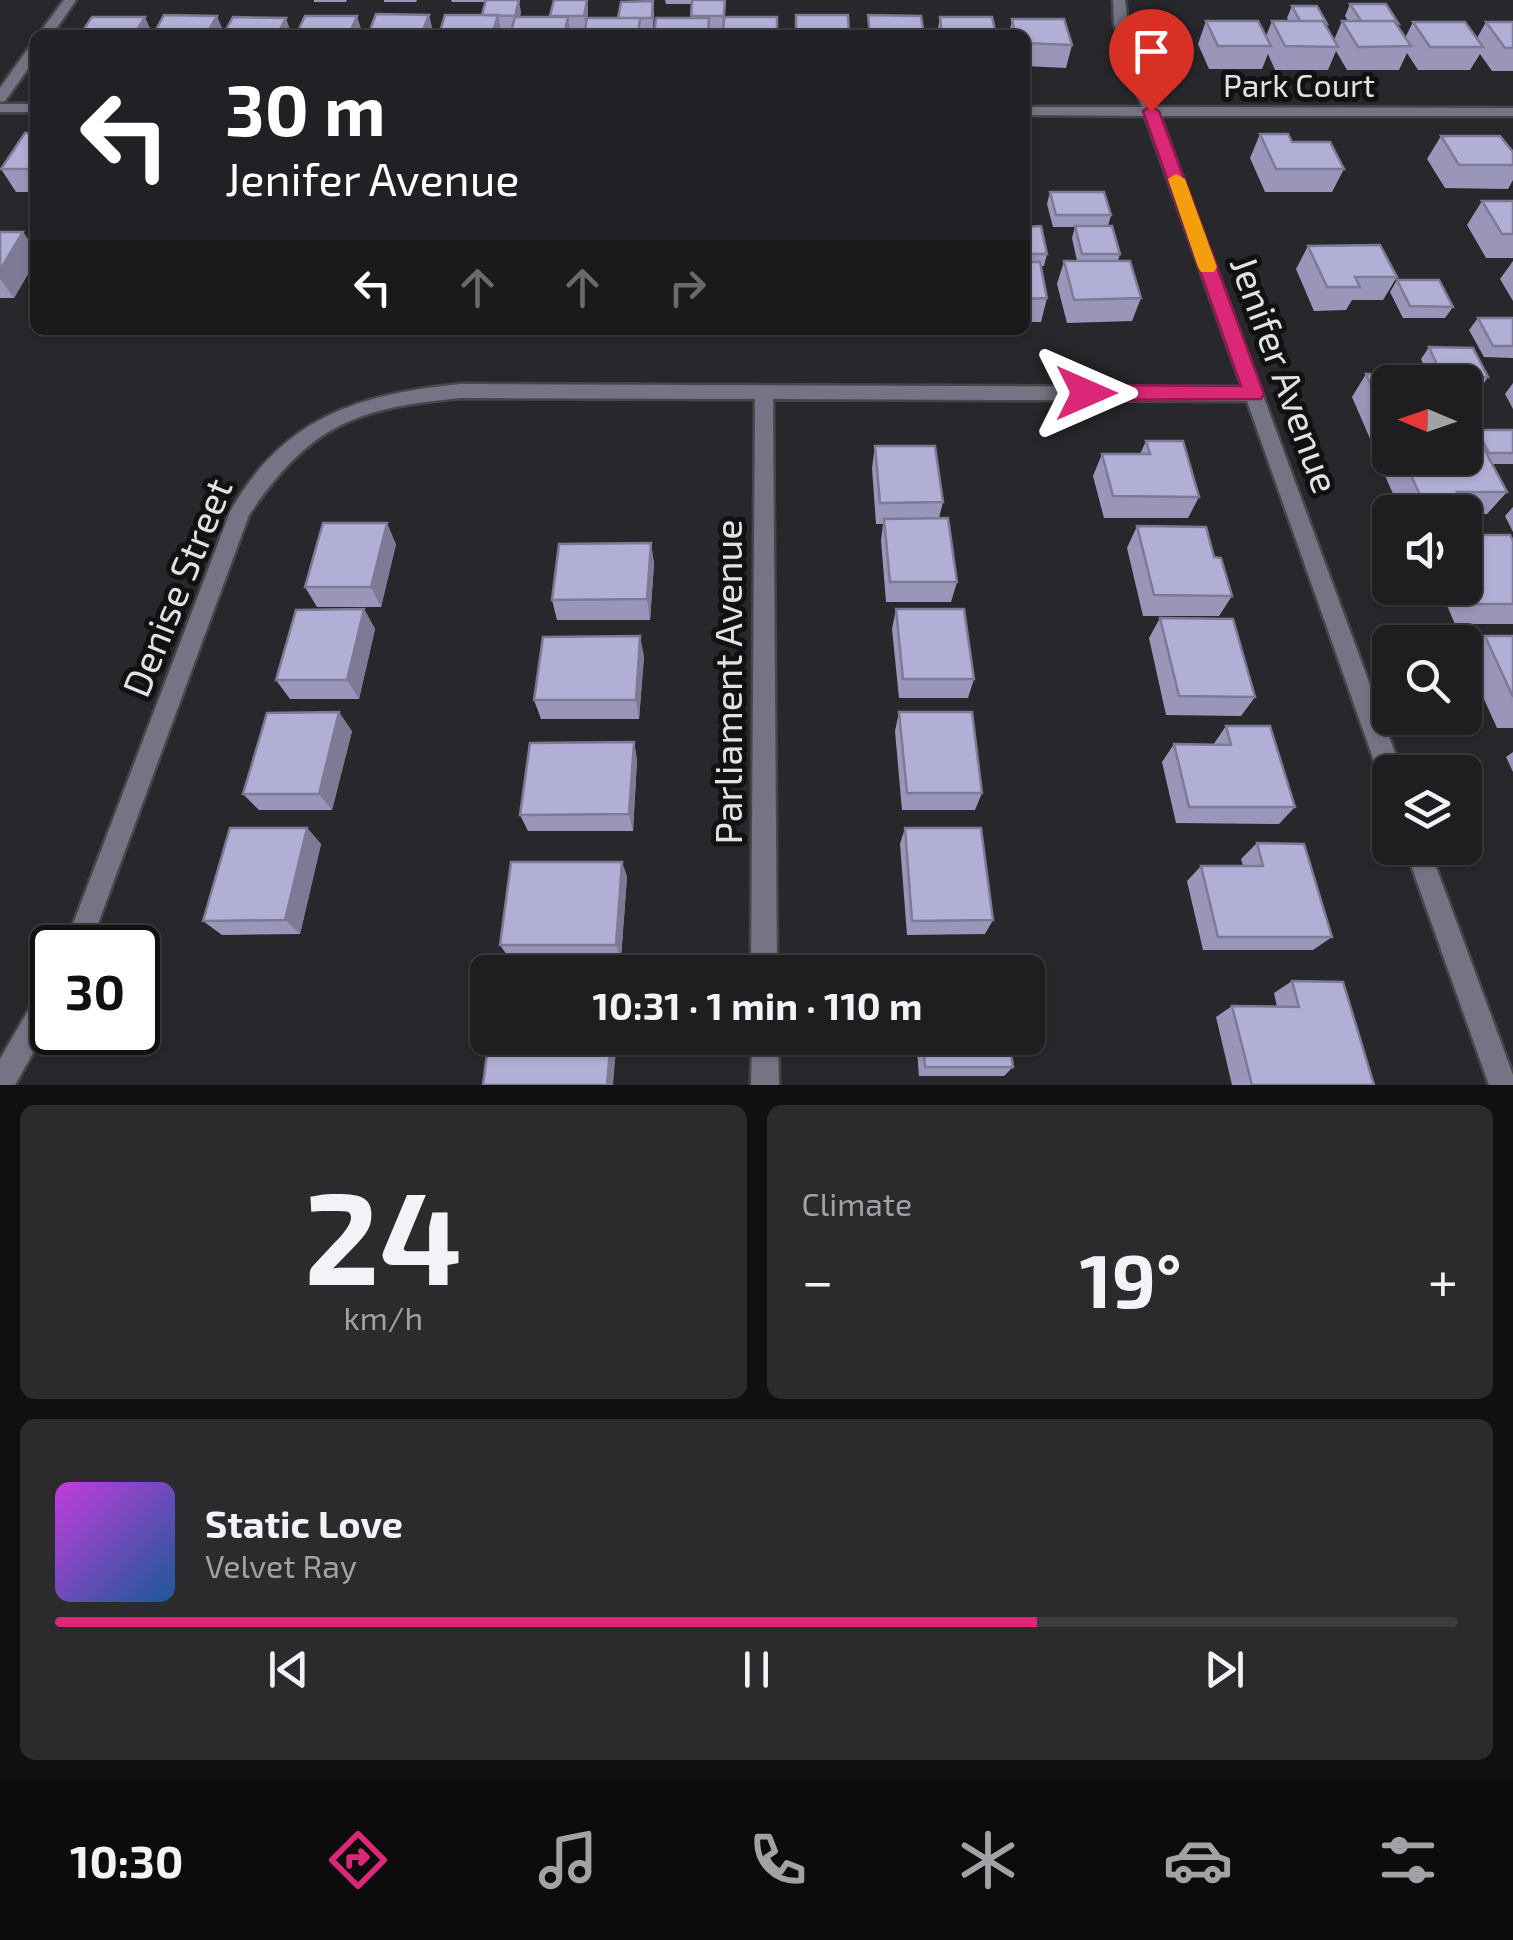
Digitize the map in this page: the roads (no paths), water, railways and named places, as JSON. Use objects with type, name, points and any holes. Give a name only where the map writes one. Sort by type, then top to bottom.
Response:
[{"type":"street","points":[[49,30],[70,0]]},
{"type":"street","name":"Jenifer Avenue","points":[[1118,0],[1122,24],[1151,111],[1384,755]]},
{"type":"street","points":[[0,98],[30,56]]},
{"type":"street","points":[[0,108],[30,108]]},
{"type":"street","name":"Park Court","points":[[1030,111],[1513,112]]},
{"type":"street","name":"Denise Street","points":[[85,925],[240,512],[266,470],[300,436],[337,416],[414,394],[461,391],[1254,394]]},
{"type":"street","name":"Parliament Avenue","points":[[764,392],[764,955]]},
{"type":"street","points":[[1423,865],[1503,1085]]},
{"type":"street","points":[[0,1085],[30,1032]]},
{"type":"street","points":[[764,1055],[764,1085]]}]
